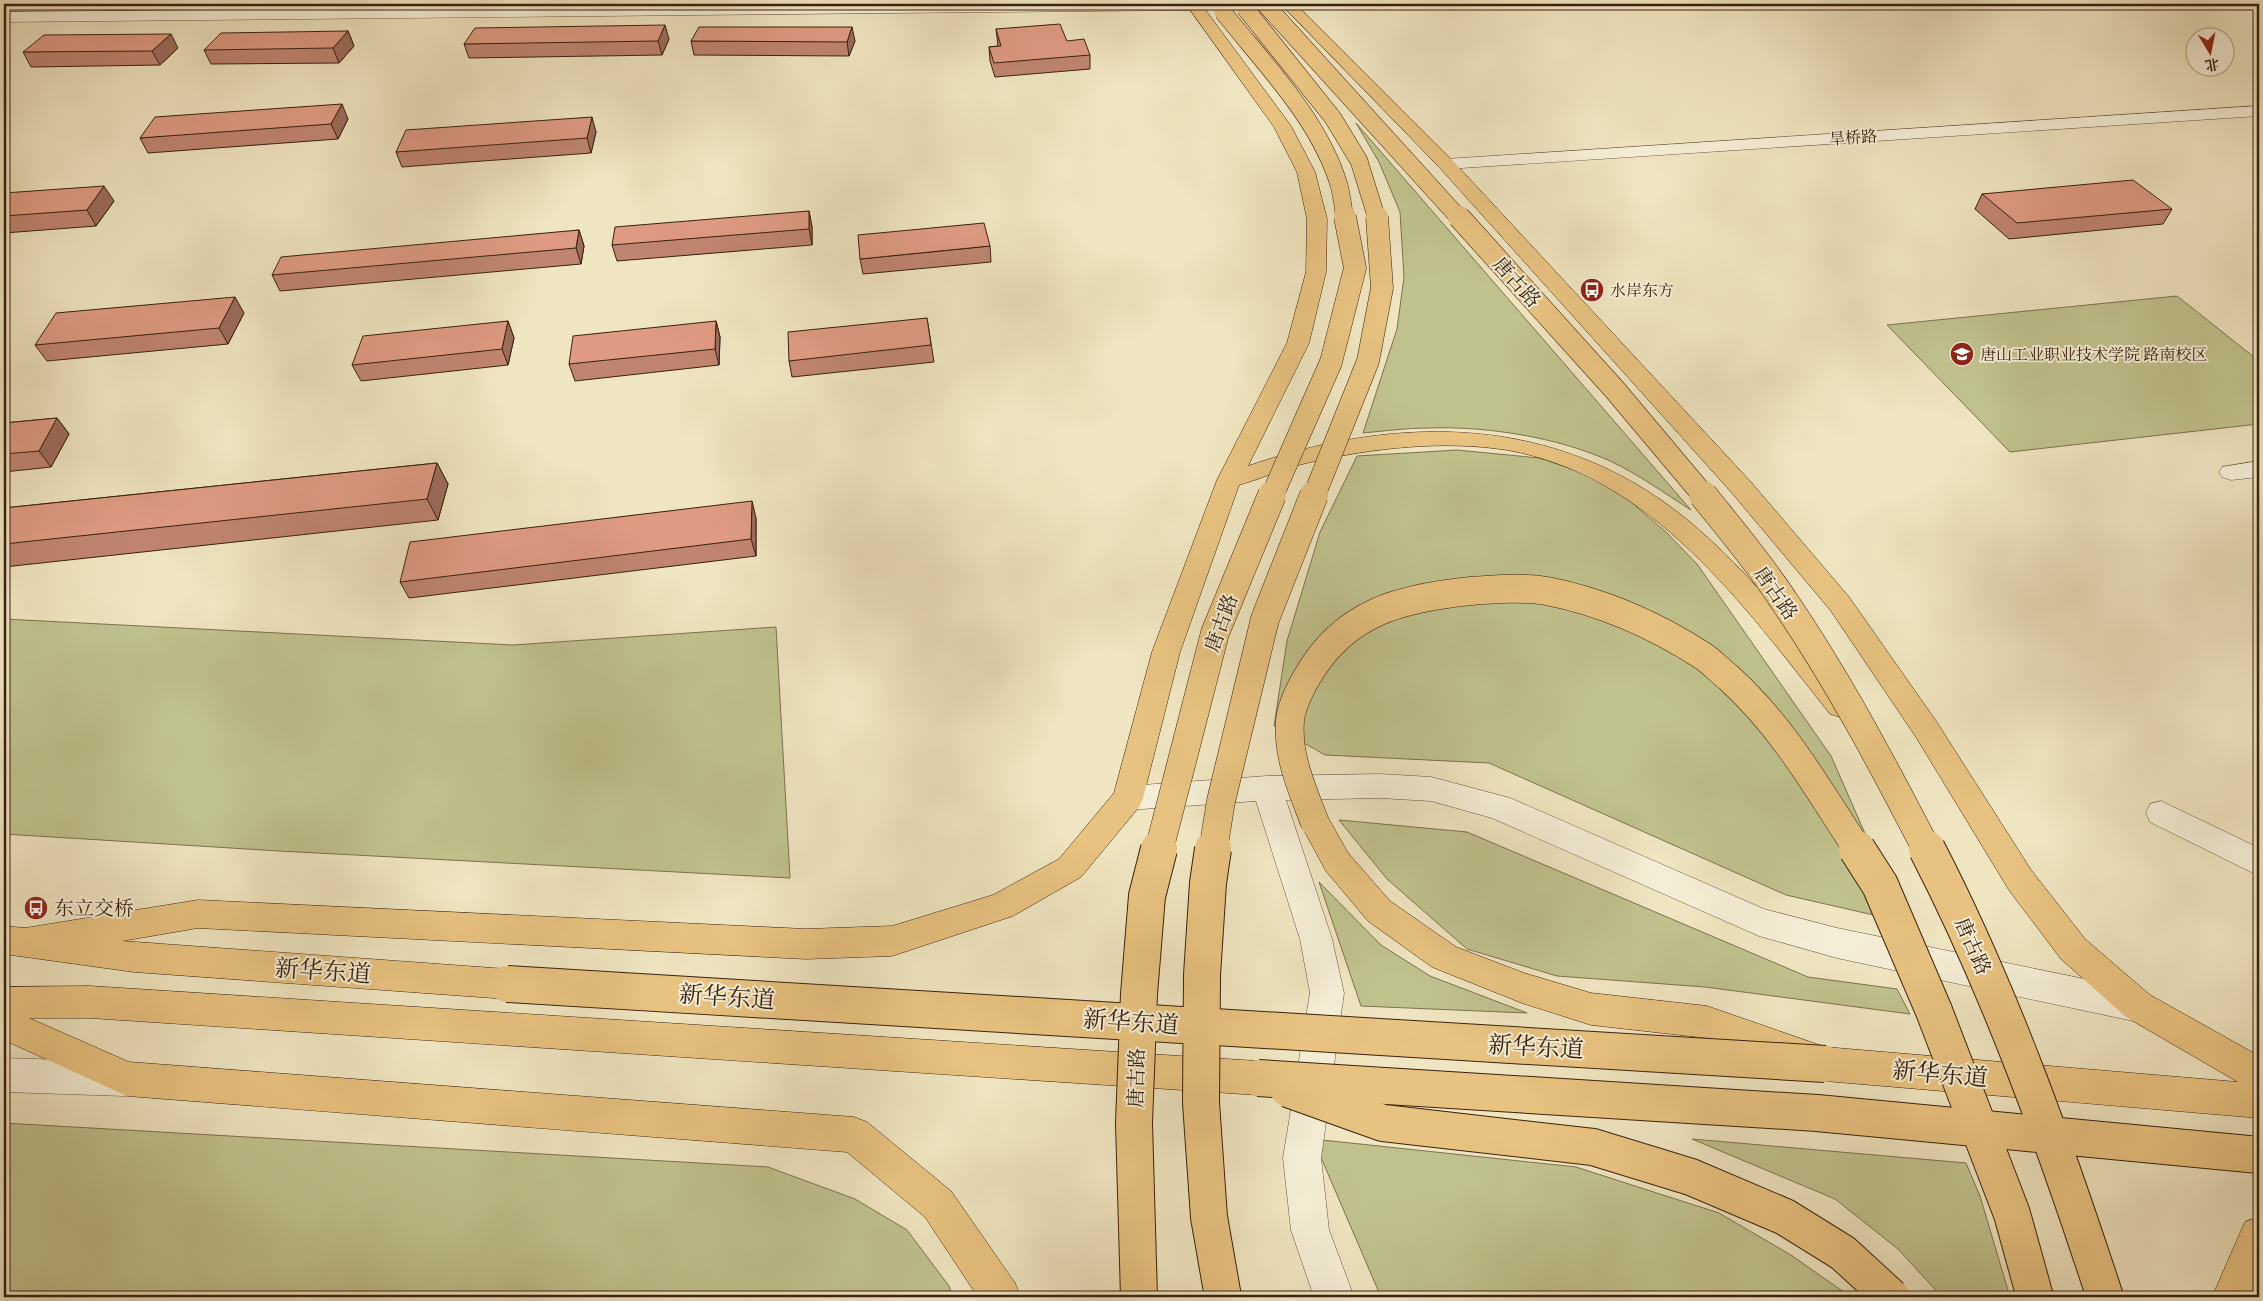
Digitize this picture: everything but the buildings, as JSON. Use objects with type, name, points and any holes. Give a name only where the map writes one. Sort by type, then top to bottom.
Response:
[{"type":"main road","points":[[15,941],[198,914],[806,944],[892,941],[1002,906],[1070,868],[1128,798],[1166,652],[1229,480],[1298,344],[1316,272],[1317,219],[1306,172],[1282,126],[1193,4]]},
{"type":"main road","points":[[1288,4],[1446,164],[1741,487],[1840,604],[1926,729],[2020,880],[2073,949],[2138,1006],[2259,1075]]},
{"type":"main road","points":[[1223,1297],[1209,1218],[1201,1103],[1203,957],[1208,883],[1219,810],[1264,619],[1368,361],[1382,288],[1378,222],[1359,161],[1333,118],[1239,6]]},
{"type":"main road","name":"唐古路","points":[[1239,6],[1601,374],[1702,492],[1788,606],[1874,748],[1963,920],[2009,1029],[2079,1215],[2105,1297]]},
{"type":"main road","name":"唐古路","points":[[1139,1297],[1134,1123],[1139,994],[1147,896],[1215,633],[1260,523],[1332,362],[1355,268],[1339,185],[1321,142],[1285,89],[1239,6]]},
{"type":"main road","points":[[1229,480],[1312,454],[1390,444],[1453,440],[1507,443],[1551,455],[1596,472],[1643,500],[1696,540],[1754,601],[1874,748]]},
{"type":"main road","points":[[1825,1064],[1707,1022],[1591,1009],[1522,988],[1444,957],[1379,911],[1337,862],[1315,823],[1295,771],[1290,720],[1302,686],[1319,656],[1357,622],[1388,606],[1428,595],[1502,588],[1546,591],[1599,605],[1644,622],[1705,657],[1751,698],[1784,736],[1880,884],[1934,1010],[2012,1214],[2036,1297]]},
{"type":"main road","name":"新华东道","points":[[15,941],[134,957],[507,984],[1825,1064],[2259,1101]]},
{"type":"main road","points":[[4,1002],[90,1002],[490,1030],[1817,1113],[2259,1155]]},
{"type":"main road","points":[[4,1023],[127,1080],[854,1136],[938,1204],[1001,1297]]},
{"type":"main road","points":[[1258,1078],[1383,1123],[1593,1147],[1691,1177],[1785,1217],[1843,1253],[1891,1297]]},
{"type":"main road","points":[[2232,1297],[2259,1236]]},
{"type":"street","points":[[4,18],[446,8],[1193,4]]},
{"type":"street","name":"旱桥路","points":[[1446,164],[2259,111]]},
{"type":"street","points":[[2231,472],[2259,469]]},
{"type":"street","points":[[1128,798],[1267,788],[1380,786],[1431,789],[1499,807],[1760,922],[1837,943],[2138,1006]]},
{"type":"street","points":[[1267,788],[1316,939],[1327,993],[1302,1158],[1310,1230],[1334,1297]]},
{"type":"street","points":[[2161,813],[2259,863]]},
{"type":"street","points":[[4,1075],[127,1080]]},
{"type":"green space","points":[[1356,123],[1691,510],[1610,461],[1567,445],[1544,439],[1497,431],[1450,428],[1412,428],[1363,433],[1397,329],[1404,277],[1400,212],[1379,162]]},
{"type":"green space","points":[[2177,296],[2259,361],[2259,424],[2010,452],[1887,325]]},
{"type":"green space","points":[[1457,450],[1539,458],[1587,474],[1631,502],[1667,533],[1697,564],[1831,756],[1904,922],[1786,895],[1489,763],[1325,755],[1274,726],[1287,641],[1320,532],[1357,456]]},
{"type":"green space","points":[[4,619],[513,645],[776,627],[790,878],[279,851],[4,834]]},
{"type":"green space","points":[[1339,820],[1467,832],[1808,977],[1897,989],[1910,1014],[1705,987],[1557,976],[1467,949],[1387,879]]},
{"type":"green space","points":[[1319,882],[1381,945],[1430,976],[1527,1013],[1361,1006]]},
{"type":"green space","points":[[4,1123],[768,1167],[855,1199],[907,1230],[949,1286],[953,1297],[4,1297]]},
{"type":"green space","points":[[1313,1139],[1576,1167],[1719,1213],[1791,1255],[1851,1297],[1381,1297]]},
{"type":"green space","points":[[1692,1139],[1966,1163],[1980,1196],[2010,1297],[1942,1297],[1898,1249],[1835,1199]]},
{"type":"place","name":"水岸东方","points":[[1592,290]]},
{"type":"place","name":"唐山工业职业技术学院 路南校区","points":[[1962,354]]},
{"type":"place","name":"东立交桥","points":[[36,908]]}]
